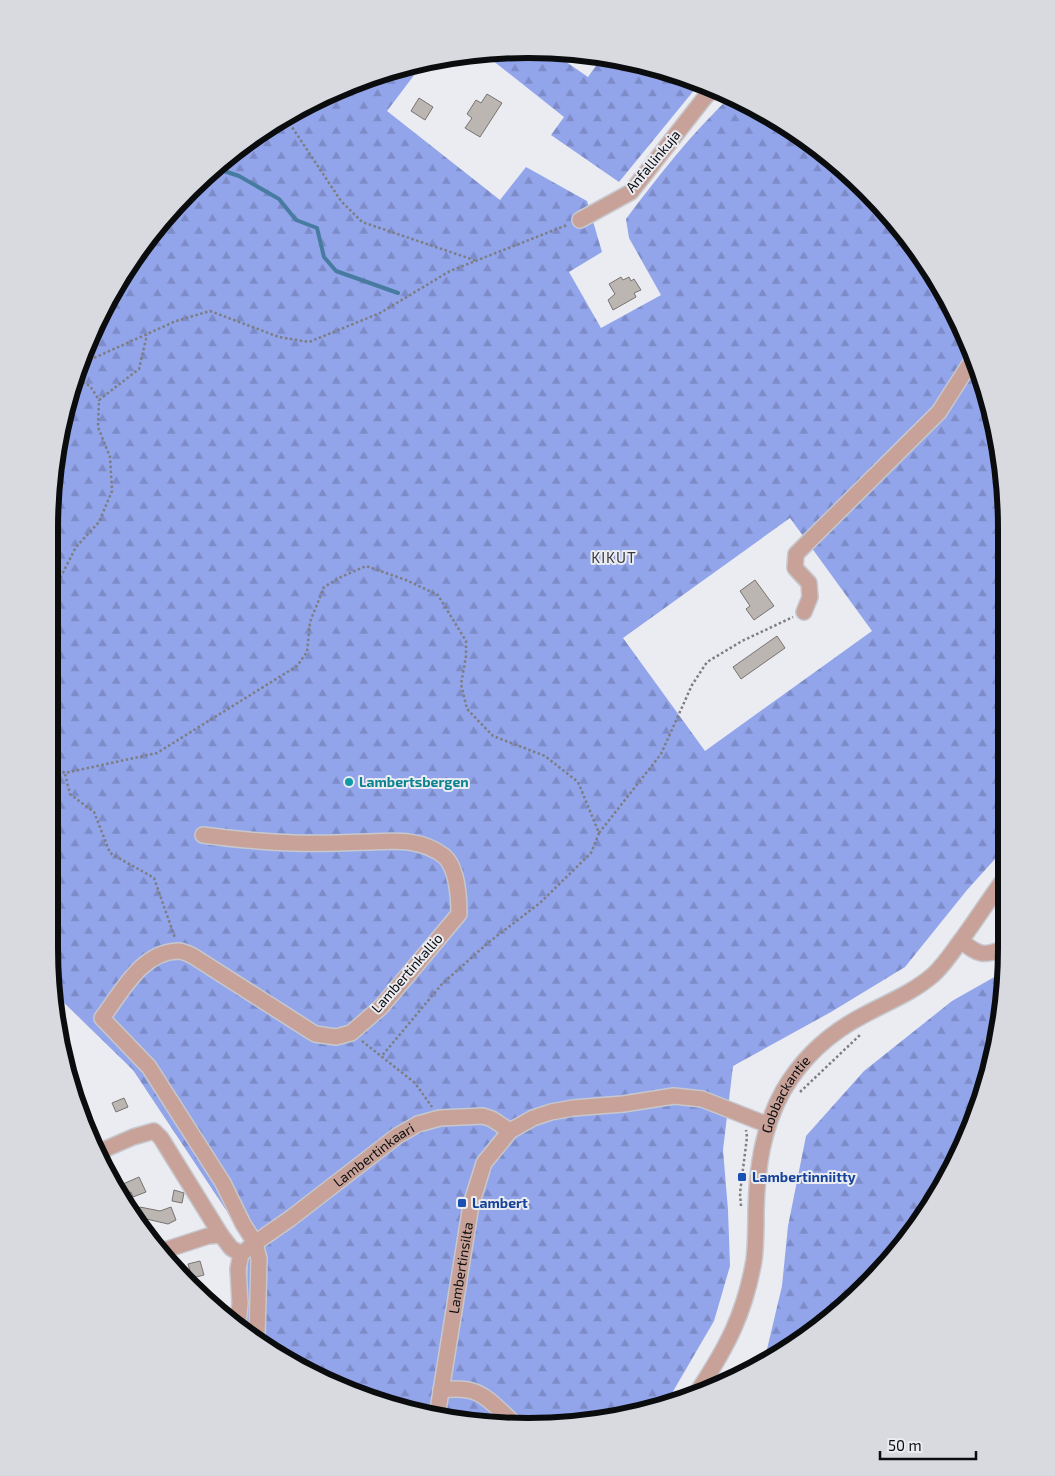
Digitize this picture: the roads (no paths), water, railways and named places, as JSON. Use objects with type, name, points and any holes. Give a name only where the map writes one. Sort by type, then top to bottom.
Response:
[{"type":"street","name":"Anfallinkuja","points":[[580,220],[631,192],[709,94]]},
{"type":"street","points":[[804,612],[810,597],[809,583],[795,568],[796,554],[939,412],[969,365]]},
{"type":"street","name":"Lambertinkallio","points":[[203,835],[238,840],[295,843],[396,840],[429,847],[446,858],[454,876],[459,897],[459,914],[381,1007],[351,1033],[336,1037],[315,1034],[193,956],[180,951],[161,954],[146,962],[102,1018],[149,1067],[223,1183],[255,1245]]},
{"type":"street","name":"Gobbackantie","points":[[701,1385],[728,1343],[743,1307],[754,1258],[758,1169],[762,1147],[768,1125],[784,1090],[801,1065],[817,1048],[848,1023],[916,989],[941,967],[998,888]]},
{"type":"street","points":[[961,941],[975,952],[984,954],[998,950]]},
{"type":"street","points":[[510,1131],[533,1118],[551,1112],[674,1096],[702,1099],[768,1125]]},
{"type":"street","name":"Lambertinkaari","points":[[241,1254],[398,1136],[418,1124],[454,1116],[483,1116],[492,1119],[510,1131]]},
{"type":"street","name":"Lambertinsilta","points":[[438,1409],[471,1205],[484,1163],[510,1131]]},
{"type":"street","points":[[103,1150],[133,1137],[154,1132],[161,1138],[221,1235],[231,1248],[241,1254],[238,1269],[240,1304],[239,1319]]},
{"type":"street","points":[[167,1249],[208,1236],[221,1235]]},
{"type":"street","points":[[255,1245],[259,1259],[257,1333]]},
{"type":"street","points":[[441,1390],[453,1388],[474,1390],[482,1394],[508,1417]]},
{"type":"waterway","points":[[222,170],[239,176],[279,199],[296,220],[317,228],[324,257],[336,271],[398,293]]},
{"type":"place","name":"Lambertsbergen","points":[[349,782]]},
{"type":"place","name":"Lambertinniitty","points":[[742,1177]]},
{"type":"place","name":"Lambert","points":[[462,1203]]},
{"type":"district","name":"KIKUT","points":[[614,558]]}]
